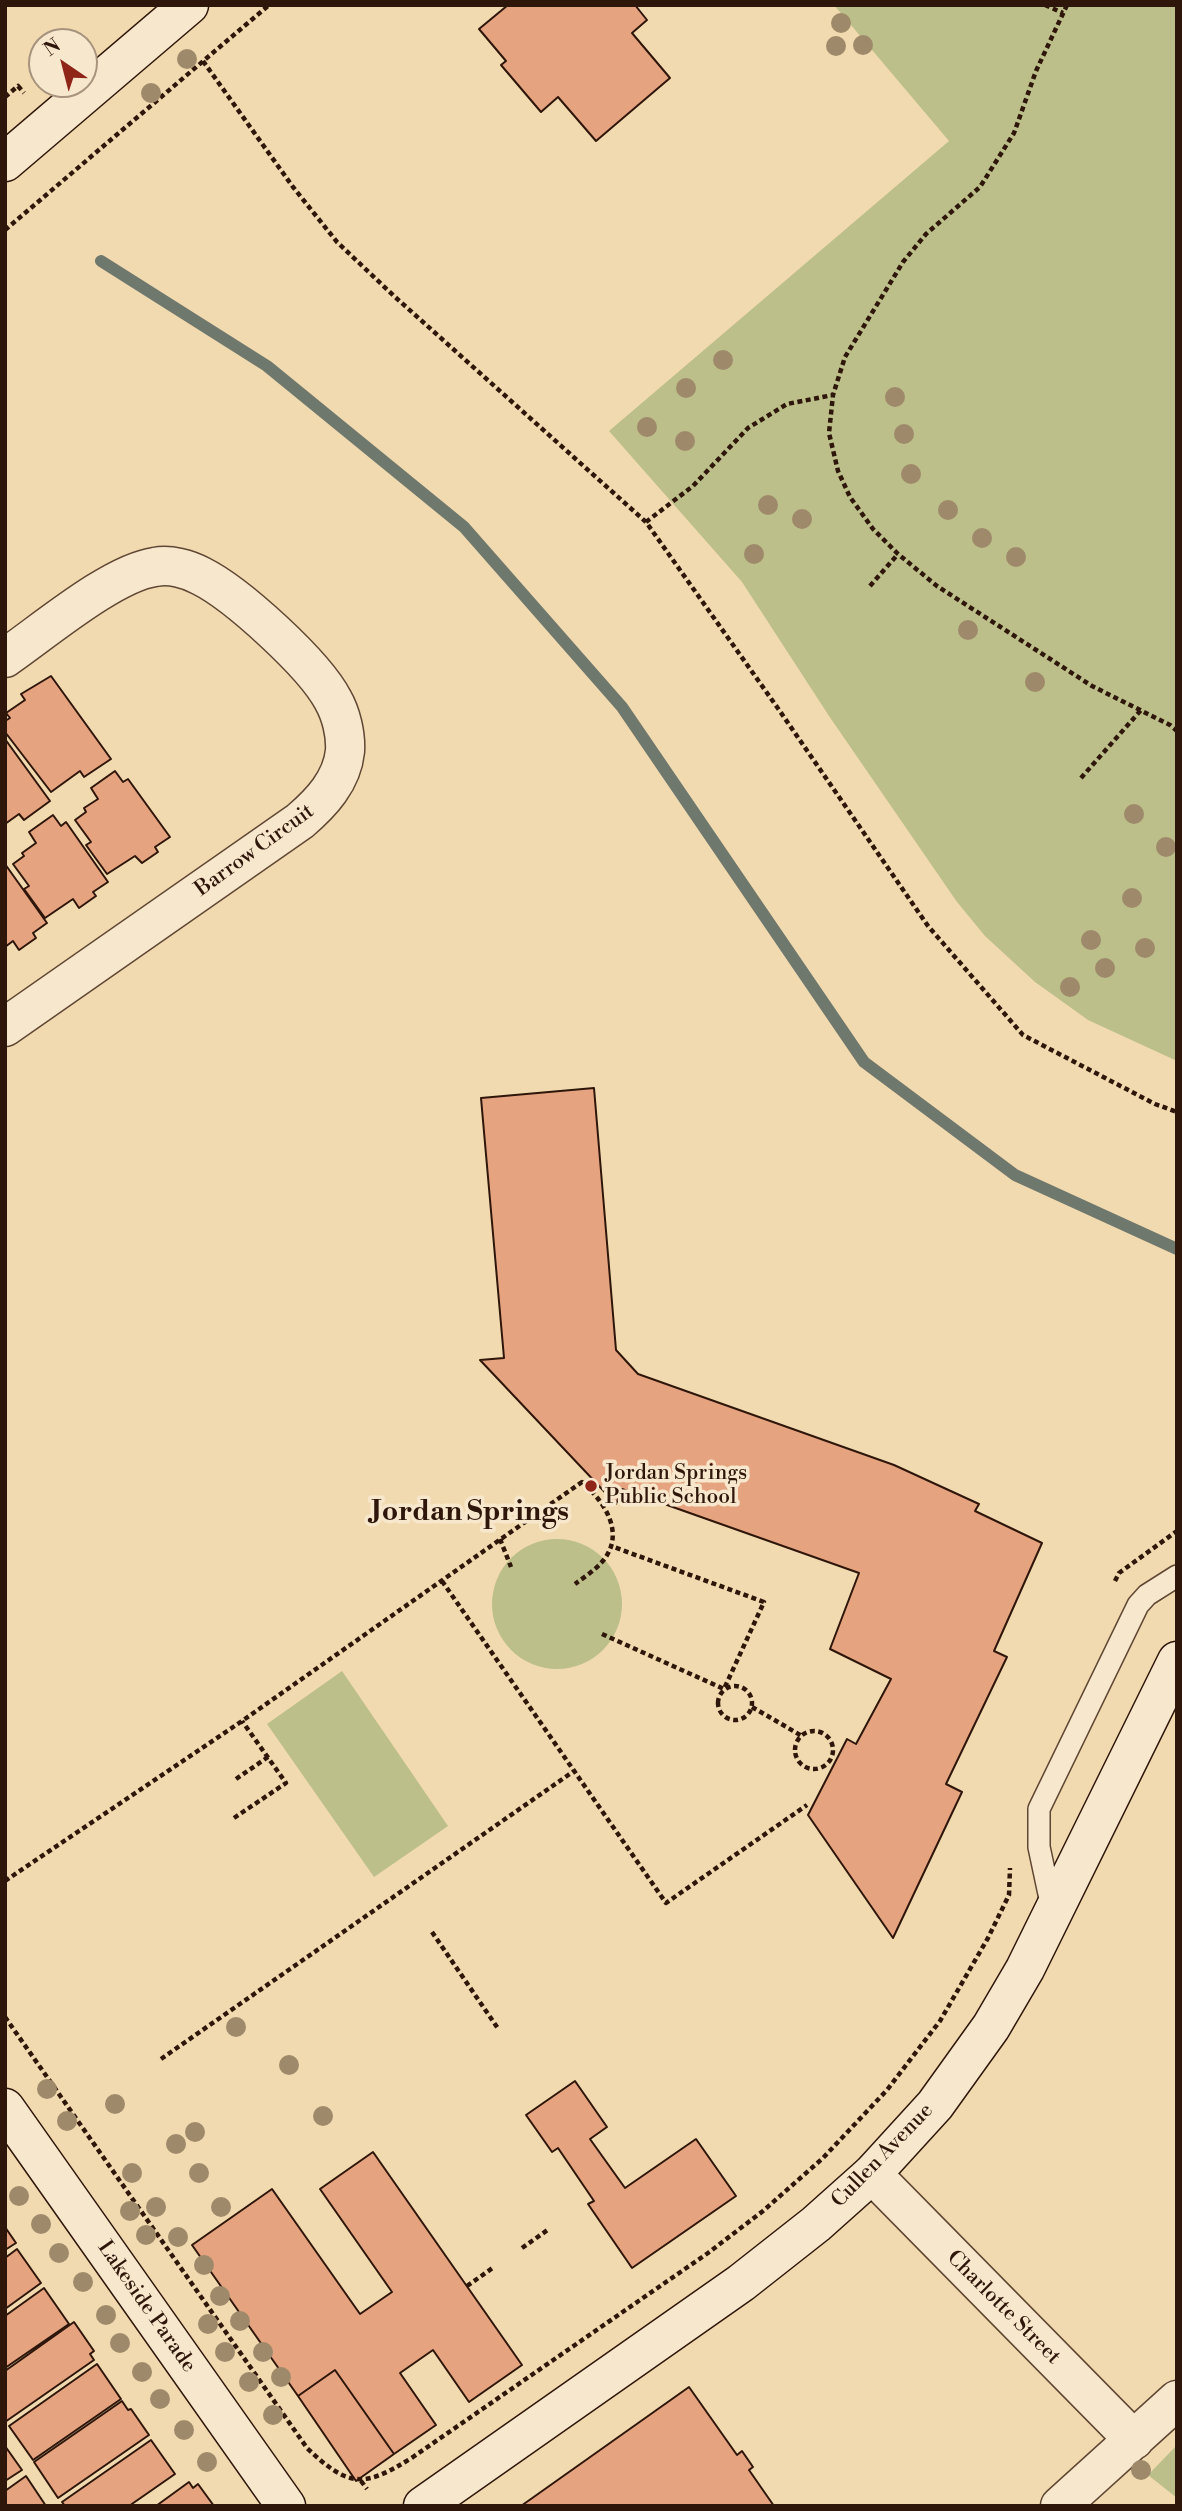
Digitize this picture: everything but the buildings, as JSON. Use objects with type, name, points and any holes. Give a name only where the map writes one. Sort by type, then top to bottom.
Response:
[{"type":"street","points":[[5,162],[189,5]]},
{"type":"street","name":"Barrow Circuit","points":[[5,658],[112,583],[136,571],[157,566],[181,568],[224,591],[258,619],[312,671],[334,701],[343,726],[345,752],[331,788],[321,803],[300,821],[5,1027]]},
{"type":"street","name":"Cullen Avenue","points":[[423,2506],[741,2283],[816,2224],[872,2174],[934,2105],[990,2027],[1025,1969],[1177,1661]]},
{"type":"street","name":"Lakeside Parade","points":[[5,2108],[286,2506]]},
{"type":"street","name":"Charlotte Street","points":[[872,2174],[1134,2440]]},
{"type":"street","points":[[1060,2506],[1177,2400]]},
{"type":"lane","points":[[1053,1913],[1039,1847],[1039,1809],[1138,1605],[1147,1595],[1177,1576]]},
{"type":"path","points":[[5,230],[269,5]]},
{"type":"path","points":[[1045,5],[1063,13]]},
{"type":"path","points":[[1067,5],[1036,71],[1014,133],[981,187],[926,233],[903,262],[845,357],[833,395],[829,433],[838,471],[850,497],[873,529],[898,554],[937,586],[1092,686],[1177,730]]},
{"type":"path","points":[[203,61],[293,187],[337,242],[646,522],[778,707],[928,926],[1023,1035],[1155,1104],[1177,1112]]},
{"type":"path","points":[[5,97],[18,86]]},
{"type":"path","points":[[80,156],[85,162]]},
{"type":"path","points":[[646,522],[693,486],[748,428],[787,404],[833,395]]},
{"type":"path","points":[[870,586],[898,554]]},
{"type":"path","points":[[1081,778],[1141,710]]},
{"type":"path","points":[[5,1881],[242,1721],[582,1482],[596,1494],[607,1509],[613,1526],[611,1546],[601,1564],[575,1584]]},
{"type":"path","points":[[1113,1586],[1119,1573],[1177,1531]]},
{"type":"path","points":[[500,1539],[511,1567]]},
{"type":"path","points":[[602,1634],[724,1689],[741,1687],[750,1695],[750,1712],[742,1720],[731,1721],[725,1718],[717,1704],[718,1699],[724,1689],[764,1602],[611,1546]]},
{"type":"path","points":[[442,1581],[666,1903],[807,1805]]},
{"type":"path","points":[[752,1707],[802,1736]]},
{"type":"path","points":[[234,1818],[286,1783],[242,1721]]},
{"type":"path","points":[[813,1731],[826,1736],[833,1752],[827,1764],[811,1769],[800,1763],[795,1746],[802,1736],[813,1731]]},
{"type":"path","points":[[236,1779],[268,1758]]},
{"type":"path","points":[[162,2059],[574,1771]]},
{"type":"path","points":[[361,2481],[390,2472],[413,2457],[708,2253],[763,2211],[823,2158],[887,2090],[940,2021],[988,1938],[1009,1895],[1011,1855]]},
{"type":"path","points":[[432,1932],[499,2030]]},
{"type":"path","points":[[5,2017],[307,2448],[336,2472],[361,2481],[367,2489]]},
{"type":"path","points":[[522,2248],[549,2229]]},
{"type":"path","points":[[467,2286],[494,2267]]},
{"type":"green space","points":[[834,5],[1177,5],[1177,1061],[1088,1020],[1035,982],[985,936],[957,902],[829,716],[742,582],[609,431],[949,141]]},
{"type":"green space","points":[[557,1539],[582,1544],[603,1558],[617,1579],[622,1604],[617,1629],[603,1650],[582,1664],[557,1669],[532,1664],[511,1650],[497,1629],[492,1604],[497,1579],[511,1558],[532,1544]]},
{"type":"green space","points":[[342,1671],[448,1826],[374,1877],[267,1724]]},
{"type":"green space","points":[[1177,2445],[1177,2498],[1148,2475]]},
{"type":"waterway","points":[[101,261],[267,366],[464,527],[622,707],[864,1062],[1015,1175],[1177,1249]]},
{"type":"place","name":"Jordan Springs Public School","points":[[591,1486]]},
{"type":"district","name":"Jordan Springs","points":[[470,1513]]}]
